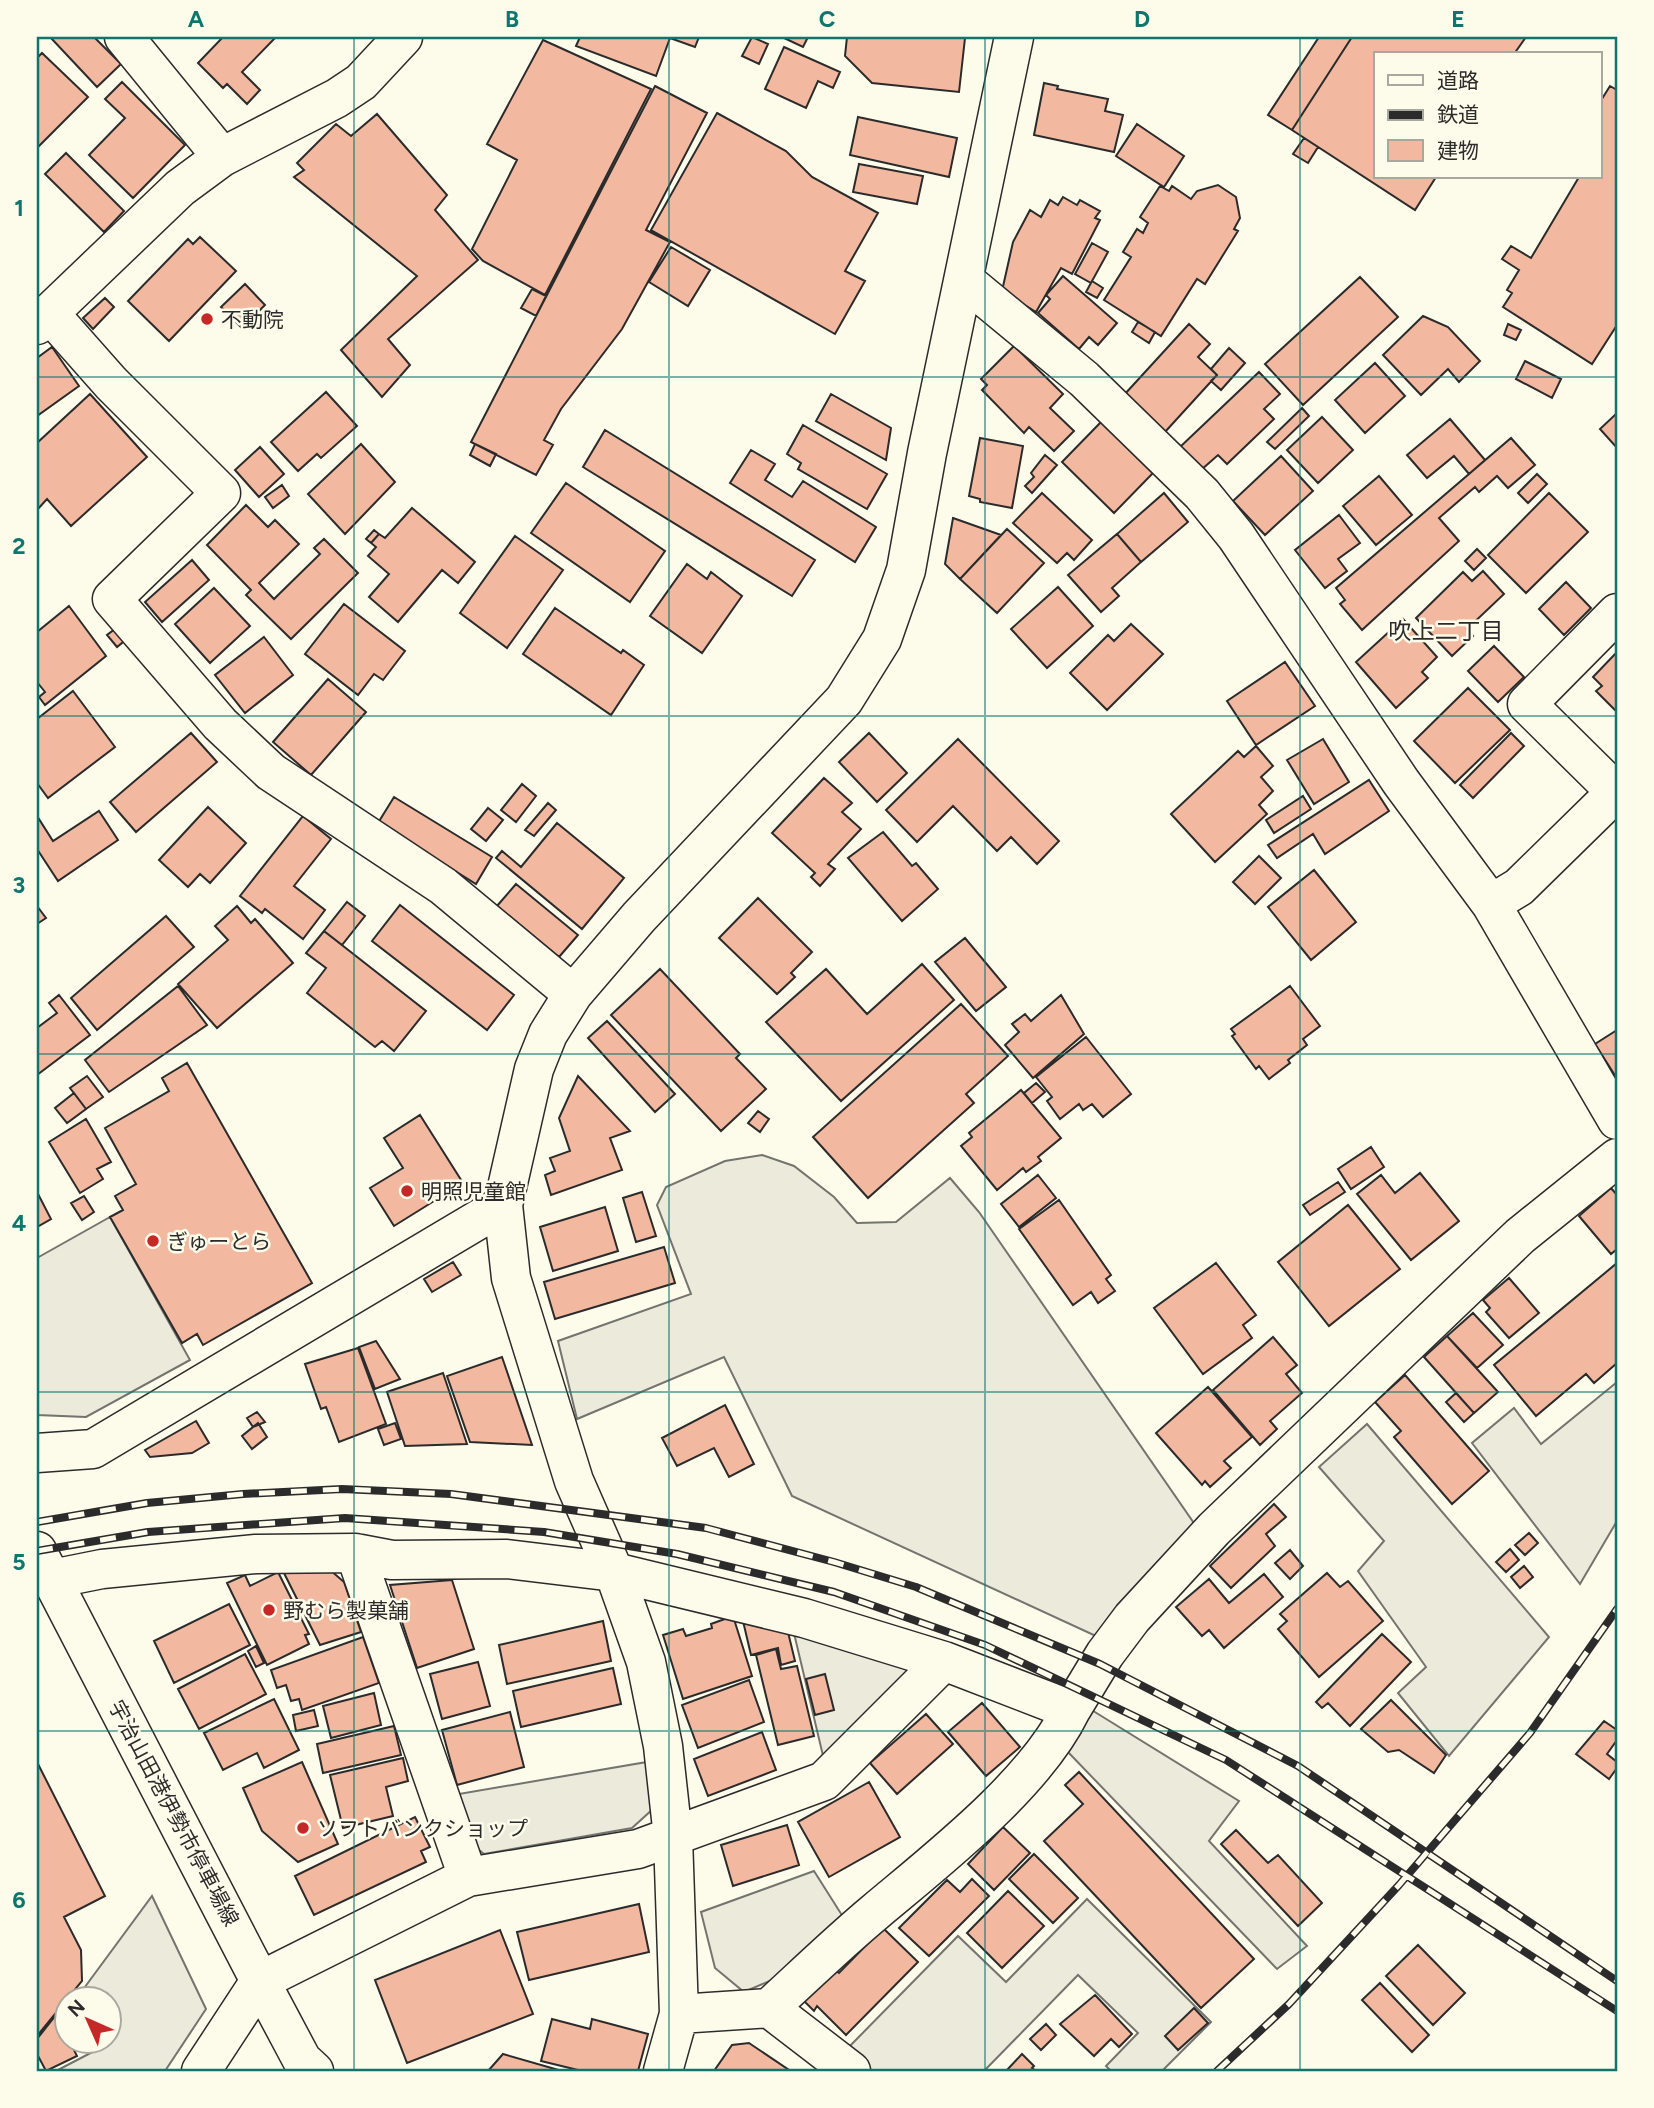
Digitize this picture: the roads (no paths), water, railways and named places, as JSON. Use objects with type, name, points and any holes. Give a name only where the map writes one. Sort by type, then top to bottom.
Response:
[{"type":"street","points":[[124,37],[222,157]]},
{"type":"street","points":[[403,37],[361,82],[337,98],[222,157],[170,197],[104,257],[43,319],[220,493],[112,599],[220,724],[271,772],[443,886],[573,994]]},
{"type":"street","points":[[663,2071],[679,2014],[673,1837],[663,1746],[646,1662],[614,1572],[574,1482],[511,1278],[503,1205],[534,1069],[548,1034],[573,994],[639,917],[844,700],[881,639],[906,570],[1014,37]]},
{"type":"street","points":[[964,280],[1084,379],[1202,494],[1236,536],[1401,782],[1491,904],[1617,1120]]},
{"type":"street","points":[[1491,904],[1519,887],[1616,792],[1527,704],[1617,613]]},
{"type":"street","points":[[679,2014],[769,2008],[873,1914],[941,1858],[1053,1744],[1105,1654],[1132,1618],[1214,1528],[1520,1236],[1617,1158]]},
{"type":"street","points":[[37,1453],[93,1449],[503,1205]]},
{"type":"street","points":[[44,1565],[102,1569],[256,1554],[355,1553],[392,1560],[507,1559],[614,1572],[804,1618],[944,1661],[1071,1710]]},
{"type":"street","points":[[355,1553],[468,1877]]},
{"type":"street","name":"宇治山田港伊勢市停車場線","points":[[44,1565],[302,2060],[314,2071]]},
{"type":"street","points":[[201,2071],[260,1980],[468,1877],[638,1849],[824,1781],[944,1661]]},
{"type":"street","points":[[769,2008],[852,2071]]},
{"type":"railway","points":[[37,1522],[147,1503],[243,1494],[342,1489],[451,1494],[706,1528],[834,1562],[916,1587],[1100,1664],[1298,1766],[1617,1981]]},
{"type":"railway","points":[[37,1551],[148,1532],[345,1518],[544,1532],[677,1554],[834,1592],[985,1645],[1226,1760],[1617,2011]]},
{"type":"railway","points":[[1217,2071],[1289,2004],[1399,1885],[1530,1733],[1617,1609]]},
{"type":"place","name":"不動院","points":[[207,319]]},
{"type":"place","name":"明照児童館","points":[[407,1191]]},
{"type":"place","name":"ぎゅーとら","points":[[153,1241]]},
{"type":"place","name":"野むら製菓舗","points":[[269,1610]]},
{"type":"place","name":"ソフトバンクショップ","points":[[303,1828]]},
{"type":"district","name":"吹上二丁目","points":[[1446,631]]}]
